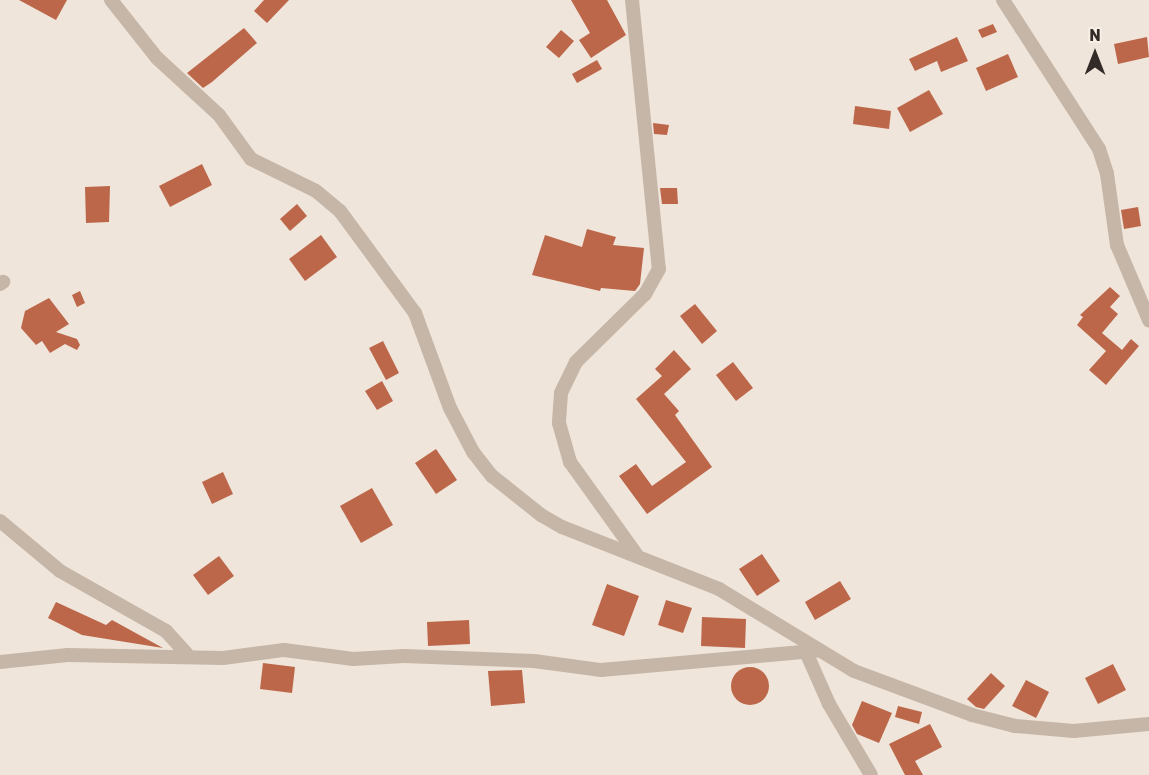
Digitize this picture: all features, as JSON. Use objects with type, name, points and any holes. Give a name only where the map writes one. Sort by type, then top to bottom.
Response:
[{"type":"street","points":[[111,0],[157,58],[219,115],[251,159],[316,191],[353,227],[415,313],[459,430],[492,476],[562,526],[636,554],[729,594],[811,652],[900,689],[1015,726],[1074,731],[1149,724]]},
{"type":"street","points":[[632,0],[659,269],[652,286],[591,345],[572,370],[561,393],[559,423],[570,462],[636,554]]},
{"type":"street","points":[[1003,0],[1099,149],[1107,174],[1117,245],[1149,320]]},
{"type":"street","points":[[0,521],[60,571],[166,631],[187,654]]},
{"type":"street","points":[[0,662],[68,655],[187,654],[223,658],[284,650],[353,659],[404,656],[534,661],[601,670],[811,652]]},
{"type":"street","points":[[811,652],[829,704],[871,775]]},
{"type":"building","points":[[19,0],[67,0],[56,20]]},
{"type":"building","points":[[264,0],[289,0],[267,23],[254,11]]},
{"type":"building","points":[[571,0],[607,0],[626,35],[591,58],[579,40],[590,33]]},
{"type":"building","points":[[993,24],[997,32],[982,38],[978,30]]},
{"type":"building","points":[[244,28],[257,43],[203,88],[187,73]]},
{"type":"building","points":[[561,30],[574,41],[559,58],[546,47]]},
{"type":"building","points":[[957,37],[968,61],[941,72],[937,61],[915,71],[909,59]]},
{"type":"building","points":[[1147,37],[1149,57],[1118,64],[1114,44]]},
{"type":"building","points":[[1008,54],[1018,77],[986,91],[976,68]]},
{"type":"building","points":[[597,60],[602,69],[577,83],[572,74]]},
{"type":"building","points":[[929,90],[943,114],[910,132],[897,108]]},
{"type":"building","points":[[855,106],[891,111],[889,129],[853,124]]},
{"type":"building","points":[[653,123],[669,125],[667,135],[654,134]]},
{"type":"building","points":[[202,164],[212,185],[170,207],[159,186]]},
{"type":"building","points":[[110,186],[109,222],[86,223],[85,187]]},
{"type":"building","points":[[660,188],[677,188],[678,204],[662,204]]},
{"type":"building","points":[[297,204],[307,216],[290,231],[280,219]]},
{"type":"building","points":[[1138,207],[1141,226],[1124,229],[1121,210]]},
{"type":"building","points":[[587,229],[616,237],[613,245],[644,248],[640,284],[635,291],[601,288],[600,291],[532,275],[545,235],[582,247]]},
{"type":"building","points":[[321,235],[337,257],[305,281],[289,259]]},
{"type":"building","points":[[1110,287],[1120,296],[1110,307],[1118,314],[1102,333],[1122,350],[1131,339],[1139,346],[1106,385],[1089,370],[1106,351],[1077,325],[1083,317],[1080,315]]},
{"type":"building","points":[[80,291],[85,303],[77,307],[72,295]]},
{"type":"building","points":[[49,298],[69,324],[56,332],[77,339],[80,345],[77,350],[65,344],[50,353],[42,341],[36,345],[21,328],[25,311]]},
{"type":"building","points":[[695,304],[717,331],[702,344],[680,316]]},
{"type":"building","points":[[383,341],[399,373],[386,380],[369,348]]},
{"type":"building","points":[[674,350],[691,369],[664,394],[679,411],[675,415],[712,467],[647,514],[619,476],[636,464],[652,486],[686,462],[636,399],[662,376],[655,369]]},
{"type":"building","points":[[733,362],[753,388],[736,401],[716,375]]},
{"type":"building","points":[[382,381],[393,401],[377,410],[365,391]]},
{"type":"building","points":[[436,449],[457,480],[436,494],[415,463]]},
{"type":"building","points":[[223,472],[233,494],[212,504],[202,482]]},
{"type":"building","points":[[372,488],[393,525],[361,543],[340,506]]},
{"type":"building","points":[[762,554],[780,581],[757,596],[739,569]]},
{"type":"building","points":[[219,556],[234,576],[208,595],[193,575]]},
{"type":"building","points":[[840,581],[851,599],[815,620],[805,602]]},
{"type":"building","points":[[607,584],[639,596],[624,636],[592,625]]},
{"type":"building","points":[[666,600],[692,608],[683,633],[658,625]]},
{"type":"building","points":[[56,602],[106,625],[112,620],[163,648],[82,635],[48,618]]},
{"type":"building","points":[[702,617],[746,619],[745,648],[701,646]]},
{"type":"building","points":[[469,620],[470,644],[428,646],[427,622]]},
{"type":"building","points":[[263,663],[295,667],[292,693],[260,689]]},
{"type":"building","points":[[1113,664],[1126,690],[1098,704],[1085,678]]},
{"type":"building","points":[[750,667],[764,672],[769,686],[764,700],[750,705],[736,700],[731,686],[736,672]]},
{"type":"building","points":[[522,670],[525,703],[491,706],[488,671]]},
{"type":"building","points":[[991,673],[1005,686],[984,709],[976,707],[967,699]]},
{"type":"building","points":[[1026,680],[1049,692],[1036,718],[1012,706]]},
{"type":"building","points":[[862,701],[892,713],[879,743],[857,734],[852,725]]},
{"type":"building","points":[[898,706],[922,712],[919,724],[895,717]]},
{"type":"building","points":[[930,724],[942,747],[915,761],[923,775],[905,775],[889,744]]}]
